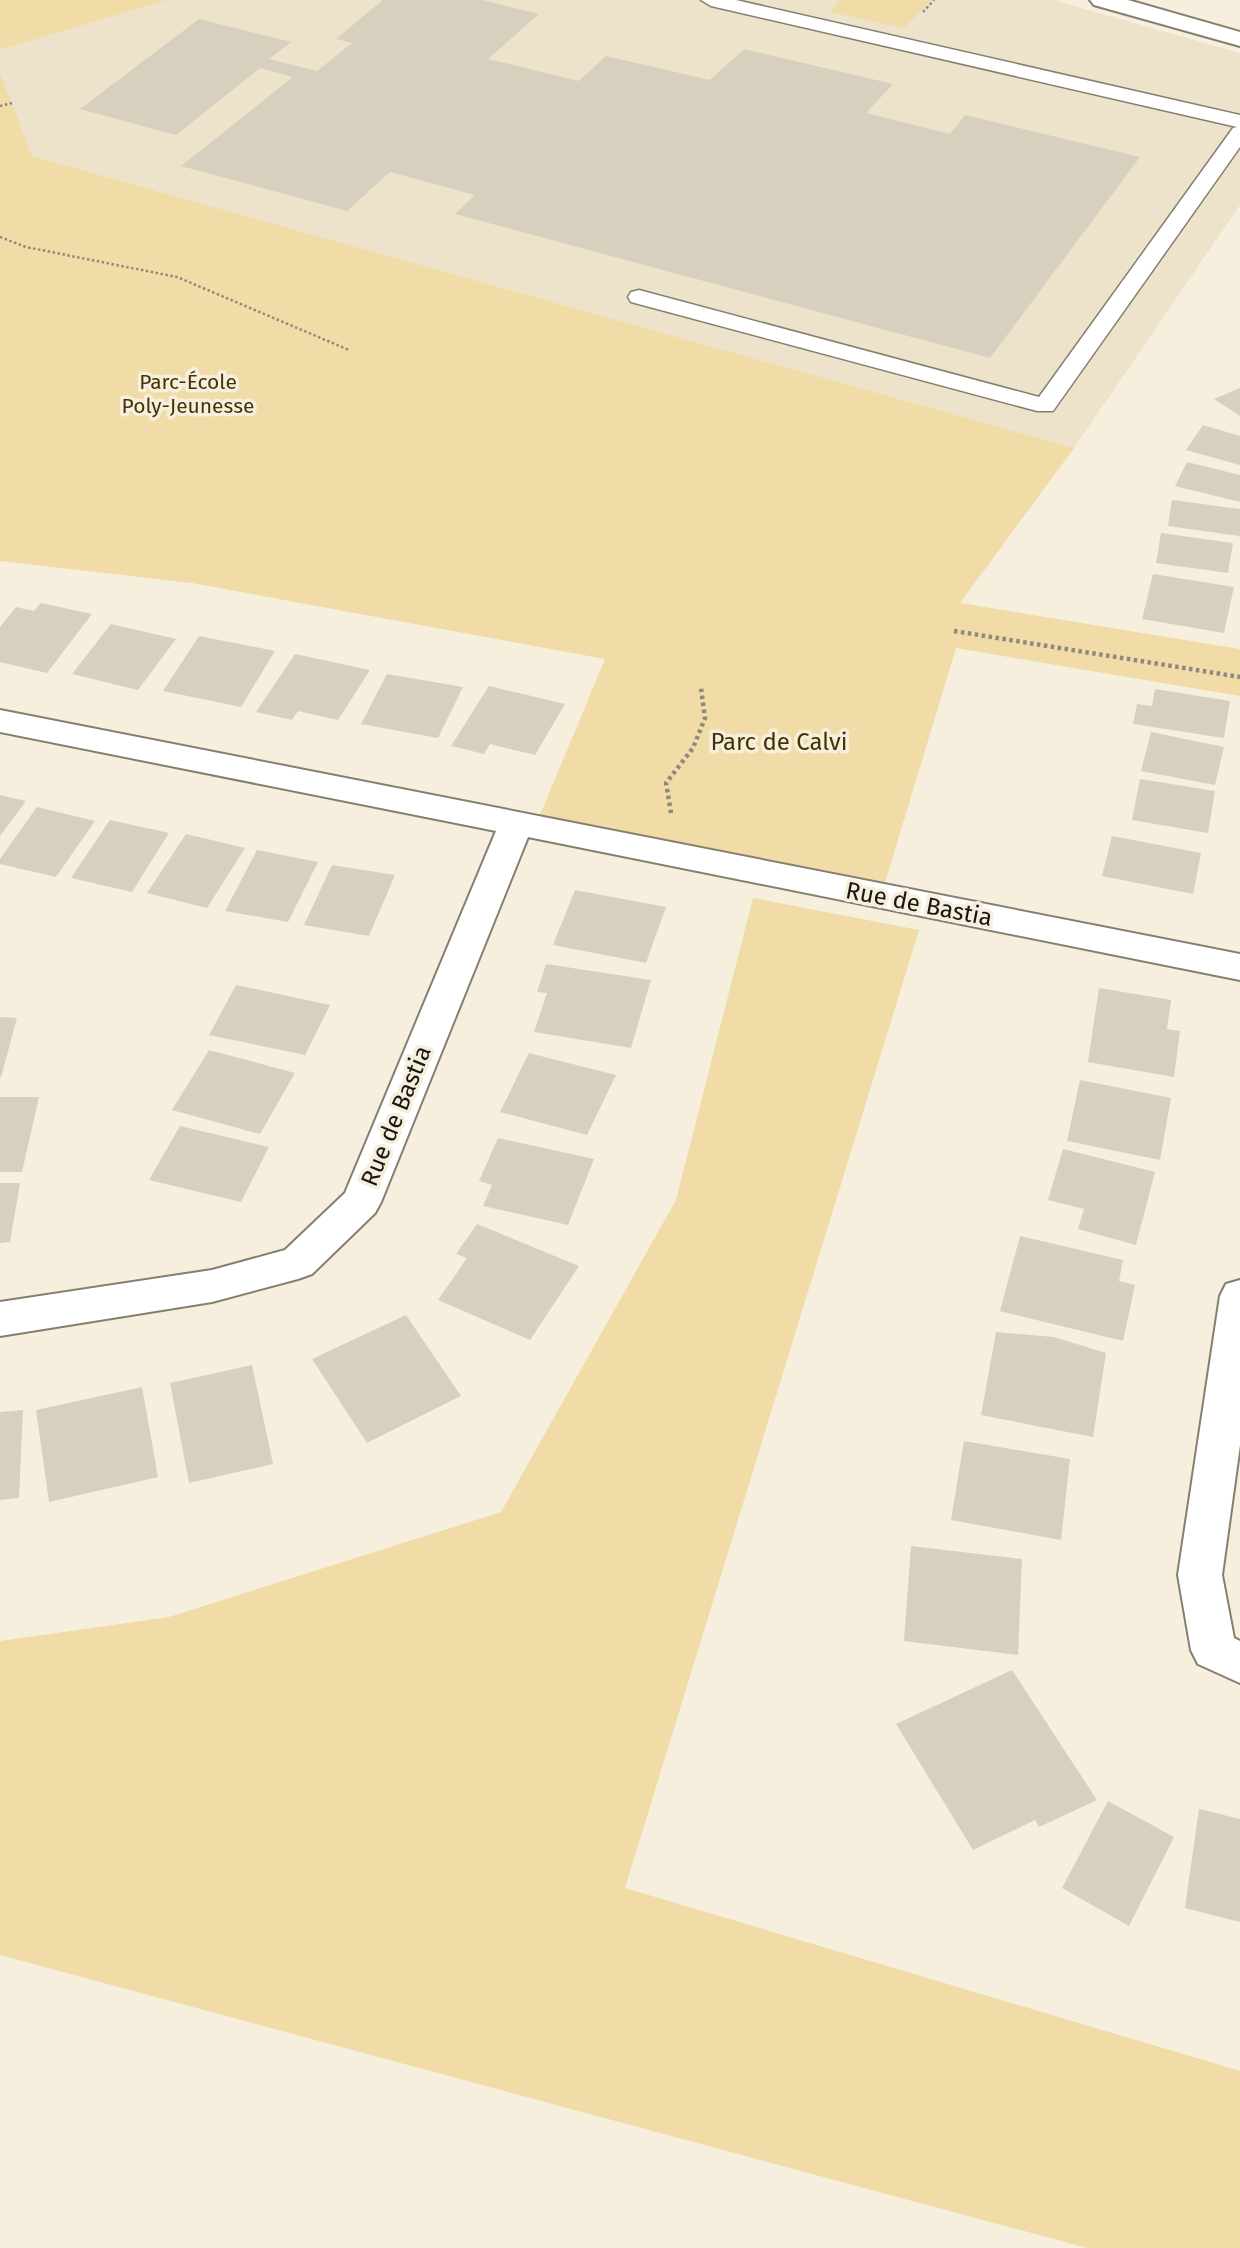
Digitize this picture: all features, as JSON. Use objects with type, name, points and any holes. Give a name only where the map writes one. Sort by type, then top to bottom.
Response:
[{"type":"street","points":[[1102,0],[1240,39]]},
{"type":"street","name":"Rue de Bastia","points":[[0,722],[1240,967]]},
{"type":"street","name":"Rue de Bastia","points":[[0,1318],[212,1286],[298,1264],[361,1202],[516,824]]},
{"type":"street","points":[[1240,1296],[1200,1575],[1214,1650],[1240,1663]]},
{"type":"lane","points":[[711,0],[1240,121]]},
{"type":"lane","points":[[639,296],[1045,406],[1240,132]]},
{"type":"path","points":[[0,106],[12,103]]},
{"type":"path","points":[[0,237],[26,247],[177,276],[349,350]]},
{"type":"path","points":[[954,631],[1240,677]]},
{"type":"path","points":[[676,855],[666,783],[693,748],[705,718],[701,688]]},
{"type":"shaded area","points":[[167,0],[1053,0],[1240,53],[1240,205],[1074,448],[32,156],[0,72],[0,50]]},
{"type":"green space","points":[[0,0],[167,0],[0,50]]},
{"type":"green space","points":[[840,0],[931,0],[904,28],[830,12]]},
{"type":"green space","name":"Parc-École Poly-Jeunesse","points":[[0,72],[32,156],[1074,448],[960,603],[1240,649],[1240,696],[956,648],[881,896],[535,827],[605,659],[192,583],[0,561]]},
{"type":"green space","points":[[753,898],[919,930],[625,1888],[1240,2071],[1240,2248],[1087,2248],[0,1955],[0,1641],[169,1617],[501,1512],[676,1200]]},
{"type":"building","points":[[383,0],[481,0],[539,14],[488,59],[579,81],[606,56],[710,80],[744,49],[893,84],[866,113],[950,134],[965,115],[1140,157],[990,358],[455,214],[475,195],[390,172],[347,211],[181,166],[293,77],[260,68],[176,135],[80,109],[199,19],[291,42],[269,59],[317,71],[352,43],[336,39]]},
{"type":"building","points":[[1240,388],[1240,416],[1214,399]]},
{"type":"building","points":[[1203,425],[1240,436],[1240,465],[1186,450]]},
{"type":"building","points":[[1187,462],[1240,475],[1240,502],[1175,486]]},
{"type":"building","points":[[1172,500],[1240,509],[1240,536],[1168,526]]},
{"type":"building","points":[[1161,533],[1233,543],[1228,573],[1156,563]]},
{"type":"building","points":[[1153,574],[1234,587],[1224,633],[1142,619]]},
{"type":"building","points":[[41,603],[92,614],[47,673],[0,662],[0,627],[16,607],[34,611]]},
{"type":"building","points":[[111,624],[176,639],[138,690],[72,674]]},
{"type":"building","points":[[199,636],[275,651],[241,707],[163,691]]},
{"type":"building","points":[[295,654],[370,670],[338,720],[298,711],[292,720],[256,712]]},
{"type":"building","points":[[387,674],[463,687],[438,738],[361,724]]},
{"type":"building","points":[[489,686],[565,704],[535,755],[490,744],[484,754],[451,746]]},
{"type":"building","points":[[1155,689],[1230,701],[1224,738],[1133,724],[1137,704],[1152,706]]},
{"type":"building","points":[[1151,732],[1224,747],[1215,785],[1141,771]]},
{"type":"building","points":[[1140,779],[1215,791],[1208,833],[1132,820]]},
{"type":"building","points":[[0,795],[26,801],[0,836]]},
{"type":"building","points":[[37,807],[95,821],[56,877],[0,864],[0,859]]},
{"type":"building","points":[[110,820],[169,833],[132,892],[71,878]]},
{"type":"building","points":[[186,834],[245,848],[207,908],[147,893]]},
{"type":"building","points":[[1112,836],[1201,853],[1193,894],[1102,876]]},
{"type":"building","points":[[257,850],[318,862],[288,922],[225,911]]},
{"type":"building","points":[[332,865],[395,875],[369,936],[304,925]]},
{"type":"building","points":[[575,890],[666,907],[646,963],[553,945]]},
{"type":"building","points":[[546,964],[651,980],[631,1048],[534,1032],[547,993],[537,992]]},
{"type":"building","points":[[236,985],[330,1005],[305,1055],[209,1035]]},
{"type":"building","points":[[1099,988],[1171,1000],[1167,1029],[1180,1031],[1174,1077],[1088,1062]]},
{"type":"building","points":[[0,1017],[17,1018],[1,1077],[0,1077]]},
{"type":"building","points":[[209,1050],[295,1073],[260,1134],[172,1110]]},
{"type":"building","points":[[529,1053],[616,1075],[587,1135],[500,1112]]},
{"type":"building","points":[[1080,1080],[1171,1098],[1160,1160],[1067,1141]]},
{"type":"building","points":[[0,1097],[39,1097],[22,1172],[0,1172]]},
{"type":"building","points":[[180,1126],[269,1147],[241,1202],[149,1180]]},
{"type":"building","points":[[498,1138],[594,1159],[568,1225],[483,1206],[492,1185],[479,1181]]},
{"type":"building","points":[[1063,1149],[1155,1172],[1136,1245],[1078,1229],[1084,1209],[1048,1200]]},
{"type":"building","points":[[0,1183],[20,1183],[10,1242],[0,1243]]},
{"type":"building","points":[[477,1224],[579,1266],[530,1340],[438,1300],[467,1258],[456,1254]]},
{"type":"building","points":[[1020,1236],[1123,1260],[1119,1281],[1135,1285],[1123,1341],[1000,1311]]},
{"type":"building","points":[[406,1315],[461,1396],[367,1443],[312,1359]]},
{"type":"building","points":[[996,1332],[1054,1337],[1106,1353],[1093,1437],[981,1415]]},
{"type":"building","points":[[252,1365],[273,1464],[189,1483],[170,1383]]},
{"type":"building","points":[[142,1387],[158,1477],[49,1502],[36,1410]]},
{"type":"building","points":[[23,1410],[19,1498],[0,1500],[0,1412]]},
{"type":"building","points":[[964,1441],[1070,1459],[1061,1540],[951,1520]]},
{"type":"building","points":[[911,1546],[1022,1559],[1018,1655],[904,1641]]},
{"type":"building","points":[[1012,1670],[1097,1800],[1039,1827],[1035,1820],[973,1850],[896,1724]]},
{"type":"building","points":[[1108,1801],[1174,1837],[1129,1926],[1062,1888]]},
{"type":"building","points":[[1199,1809],[1240,1819],[1240,1922],[1185,1908]]},
{"type":"park label","name":"Parc de Calvi","points":[[779,742]]}]
